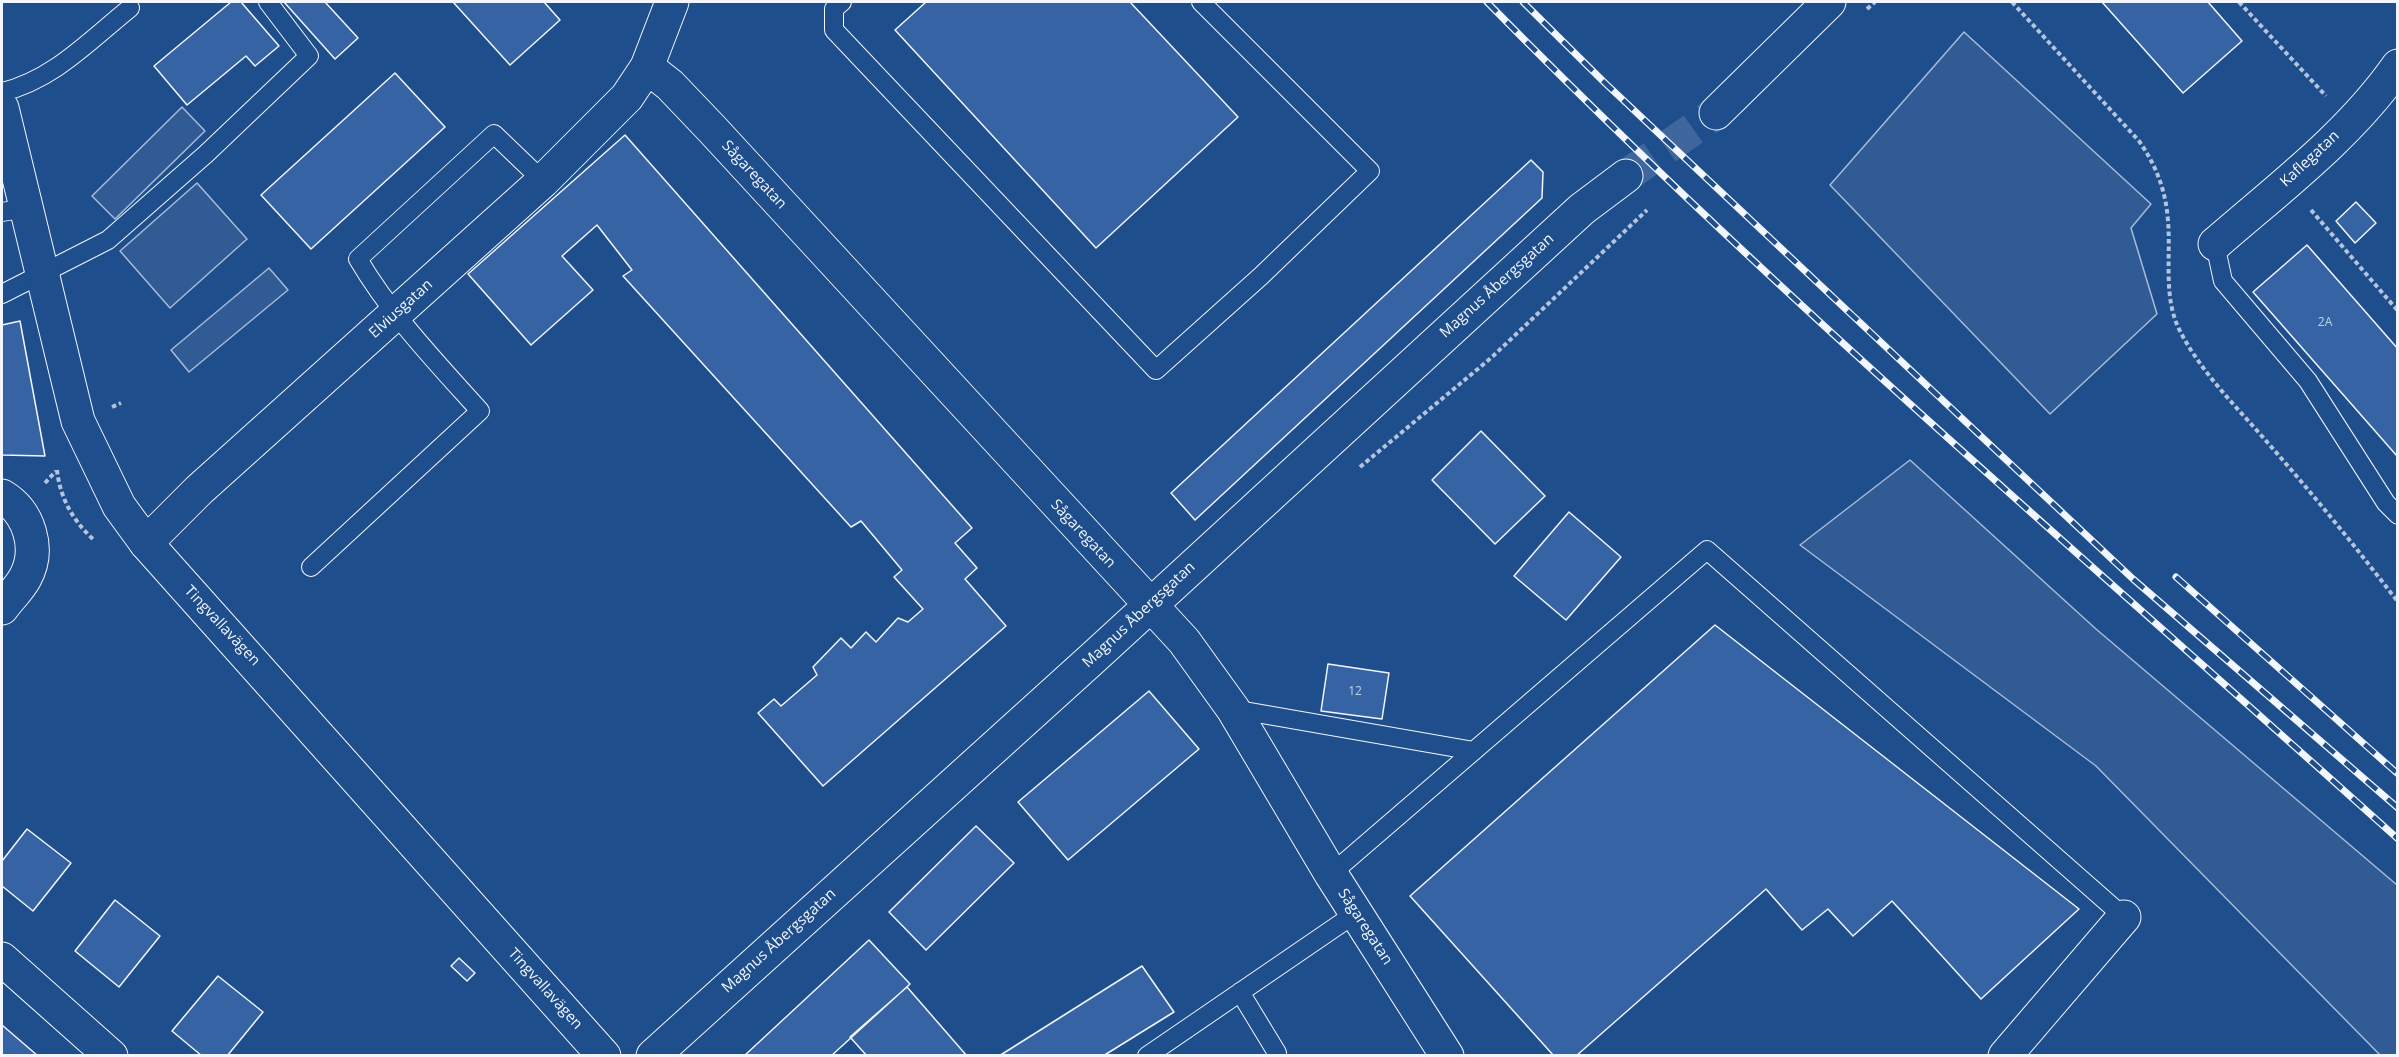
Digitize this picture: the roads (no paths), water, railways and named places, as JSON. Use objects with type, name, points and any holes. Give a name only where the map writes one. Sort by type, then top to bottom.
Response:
[{"type":"street","name":"Elviusgatan","points":[[146,543],[207,483],[543,181],[627,97],[647,68],[672,2]]},
{"type":"street","points":[[1716,113],[1829,2]]},
{"type":"street","name":"Kaflegatan","points":[[2215,244],[2288,182],[2354,117],[2397,66]]},
{"type":"street","name":"Sågaregatan","points":[[647,68],[670,85],[712,129],[1184,641],[1233,709],[1330,874],[1447,1056]]},
{"type":"street","name":"Tingvallavägen","points":[[2,108],[14,210],[43,274],[78,421],[119,506],[146,543],[604,1056]]},
{"type":"street","name":"Magnus Åbergsgatan","points":[[653,1056],[1093,658],[1148,604],[1582,209],[1626,176]]},
{"type":"street","points":[[2,496],[14,504],[28,525],[33,553],[24,580],[2,608]]},
{"type":"street","points":[[2005,1056],[2124,917]]},
{"type":"street","points":[[2,959],[111,1056]]},
{"type":"lane","points":[[2,294],[108,240],[206,154],[309,56],[268,2]]},
{"type":"lane","points":[[842,2],[834,9],[834,30],[1156,370],[1370,171],[1201,2]]},
{"type":"lane","points":[[2,92],[26,87],[46,77],[130,8]]},
{"type":"lane","points":[[311,567],[480,411],[380,296],[358,259],[494,134],[543,181]]},
{"type":"lane","points":[[2215,244],[2223,281],[2308,381],[2386,503],[2397,515]]},
{"type":"lane","points":[[1330,874],[1707,550],[2124,917]]},
{"type":"lane","points":[[1233,709],[1474,750]]},
{"type":"lane","points":[[1147,1056],[1356,913]]},
{"type":"lane","points":[[1240,992],[1277,1053]]},
{"type":"tunnel","points":[[1626,176],[1716,113]]},
{"type":"railway","points":[[1487,2],[1708,218],[1821,323],[2398,839]]},
{"type":"railway","points":[[1523,2],[1605,83],[2133,579],[2398,808]]},
{"type":"railway","points":[[2176,577],[2398,774]]}]
